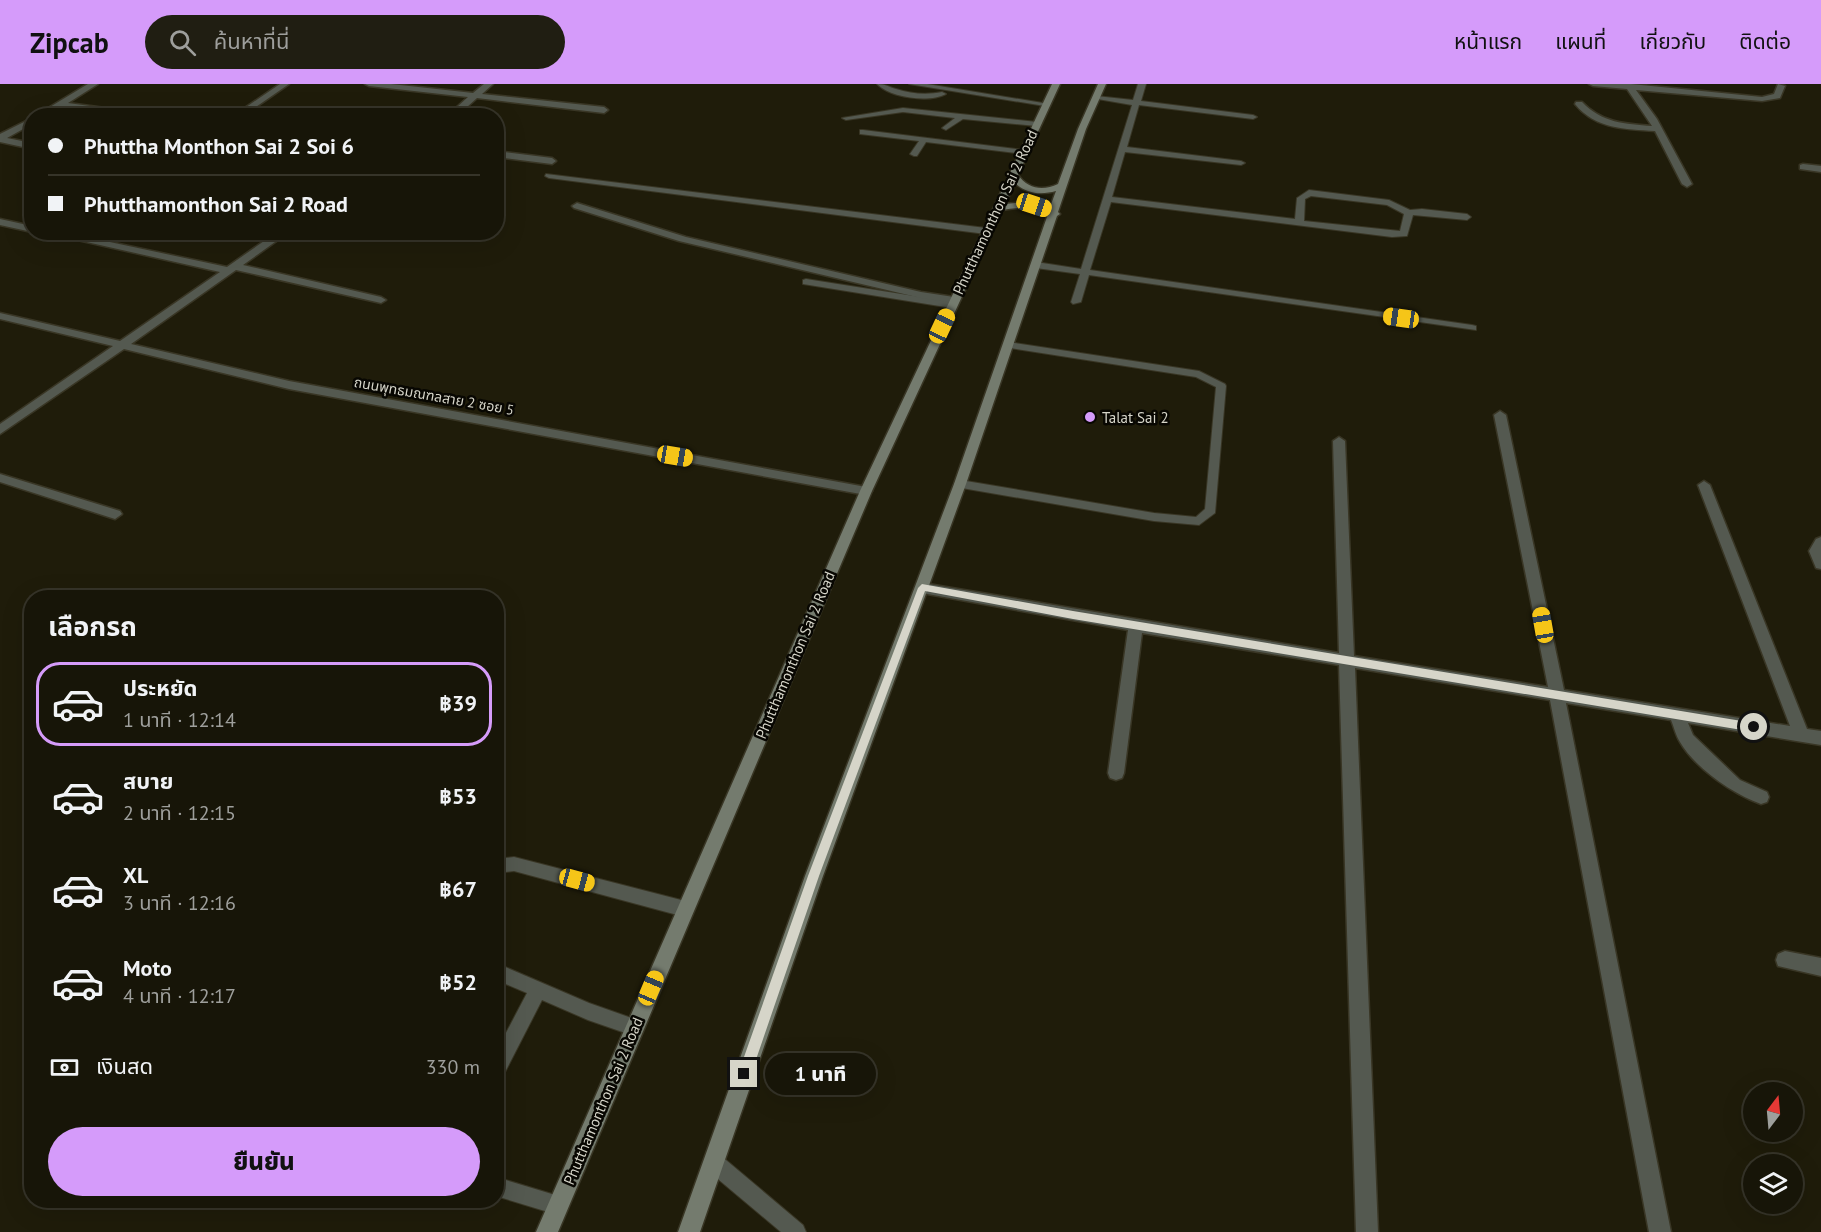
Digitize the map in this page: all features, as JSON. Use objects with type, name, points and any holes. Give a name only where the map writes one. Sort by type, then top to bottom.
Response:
[{"type":"main road","name":"Phutthamonthon Sai 2 Road","points":[[547,1232],[866,491],[1056,84]]},
{"type":"main road","points":[[689,1232],[814,876],[960,484],[1055,214],[1082,129],[1102,84]]},
{"type":"main road","points":[[1014,175],[1020,184],[1028,189],[1049,192],[1064,185]]},
{"type":"main road","points":[[996,209],[1025,203],[1046,208],[1055,214]]},
{"type":"street","points":[[52,108],[94,84]]},
{"type":"street","points":[[249,108],[285,84]]},
{"type":"street","points":[[369,84],[604,110]]},
{"type":"street","points":[[461,108],[489,84]]},
{"type":"street","points":[[1593,84],[1762,99],[1777,96],[1781,86]]},
{"type":"street","points":[[1628,86],[1647,107],[1687,184]]},
{"type":"street","points":[[59,104],[93,108]]},
{"type":"street","points":[[1579,104],[1598,121],[1657,129]]},
{"type":"street","points":[[0,139],[24,125]]},
{"type":"street","points":[[0,139],[24,144]]},
{"type":"street","points":[[504,155],[552,161]]},
{"type":"street","points":[[1803,167],[1821,169]]},
{"type":"street","points":[[578,206],[683,239],[953,303]]},
{"type":"street","points":[[0,222],[24,227]]},
{"type":"street","points":[[88,240],[381,300]]},
{"type":"street","points":[[0,430],[272,240]]},
{"type":"street","name":"ถนนพุทธมณฑลสาย 2 ซอย 5","points":[[0,316],[289,385],[866,491]]},
{"type":"street","points":[[1500,415],[1526,534],[1660,1232]]},
{"type":"street","points":[[1339,441],[1367,1232]]},
{"type":"street","points":[[0,478],[115,514]]},
{"type":"street","points":[[1704,485],[1802,736]]},
{"type":"street","points":[[1821,542],[1816,551],[1821,564]]},
{"type":"street","points":[[922,588],[1136,626],[1821,738]]},
{"type":"street","points":[[1116,773],[1136,626]]},
{"type":"street","points":[[1678,716],[1686,739],[1699,753],[1734,785],[1761,797]]},
{"type":"street","points":[[1785,960],[1821,967]]},
{"type":"lane","points":[[881,84],[890,91],[933,96],[951,89]]},
{"type":"lane","points":[[913,84],[1045,104]]},
{"type":"lane","points":[[1076,302],[1142,84]]},
{"type":"lane","points":[[1096,98],[1253,117]]},
{"type":"lane","points":[[846,118],[903,110],[1037,124]]},
{"type":"lane","points":[[946,128],[963,115]]},
{"type":"lane","points":[[863,132],[1024,152]]},
{"type":"lane","points":[[914,154],[924,139]]},
{"type":"lane","points":[[1122,149],[1241,163]]},
{"type":"lane","points":[[549,176],[986,231]]},
{"type":"lane","points":[[1299,223],[1301,198],[1309,193],[1389,203],[1409,213],[1422,212],[1467,218]]},
{"type":"lane","points":[[1107,199],[1392,234],[1404,234],[1409,213]]},
{"type":"lane","points":[[1036,265],[1472,328]]},
{"type":"lane","points":[[806,282],[953,303]]},
{"type":"lane","points":[[960,484],[1154,518],[1199,521],[1211,510],[1221,386],[1199,374],[1008,345]]},
{"type":"lane","points":[[504,865],[514,864],[685,909]]},
{"type":"lane","points":[[504,974],[588,1011],[634,1027]]},
{"type":"lane","points":[[504,1056],[539,988]]},
{"type":"lane","points":[[713,1162],[796,1232]]},
{"type":"lane","points":[[504,1187],[558,1204]]},
{"type":"place","name":"Talat Sai 2","points":[[1090,417]]},
{"type":"route","points":[[744,1074],[814,876],[922,588],[1718,723],[1754,727]]}]
